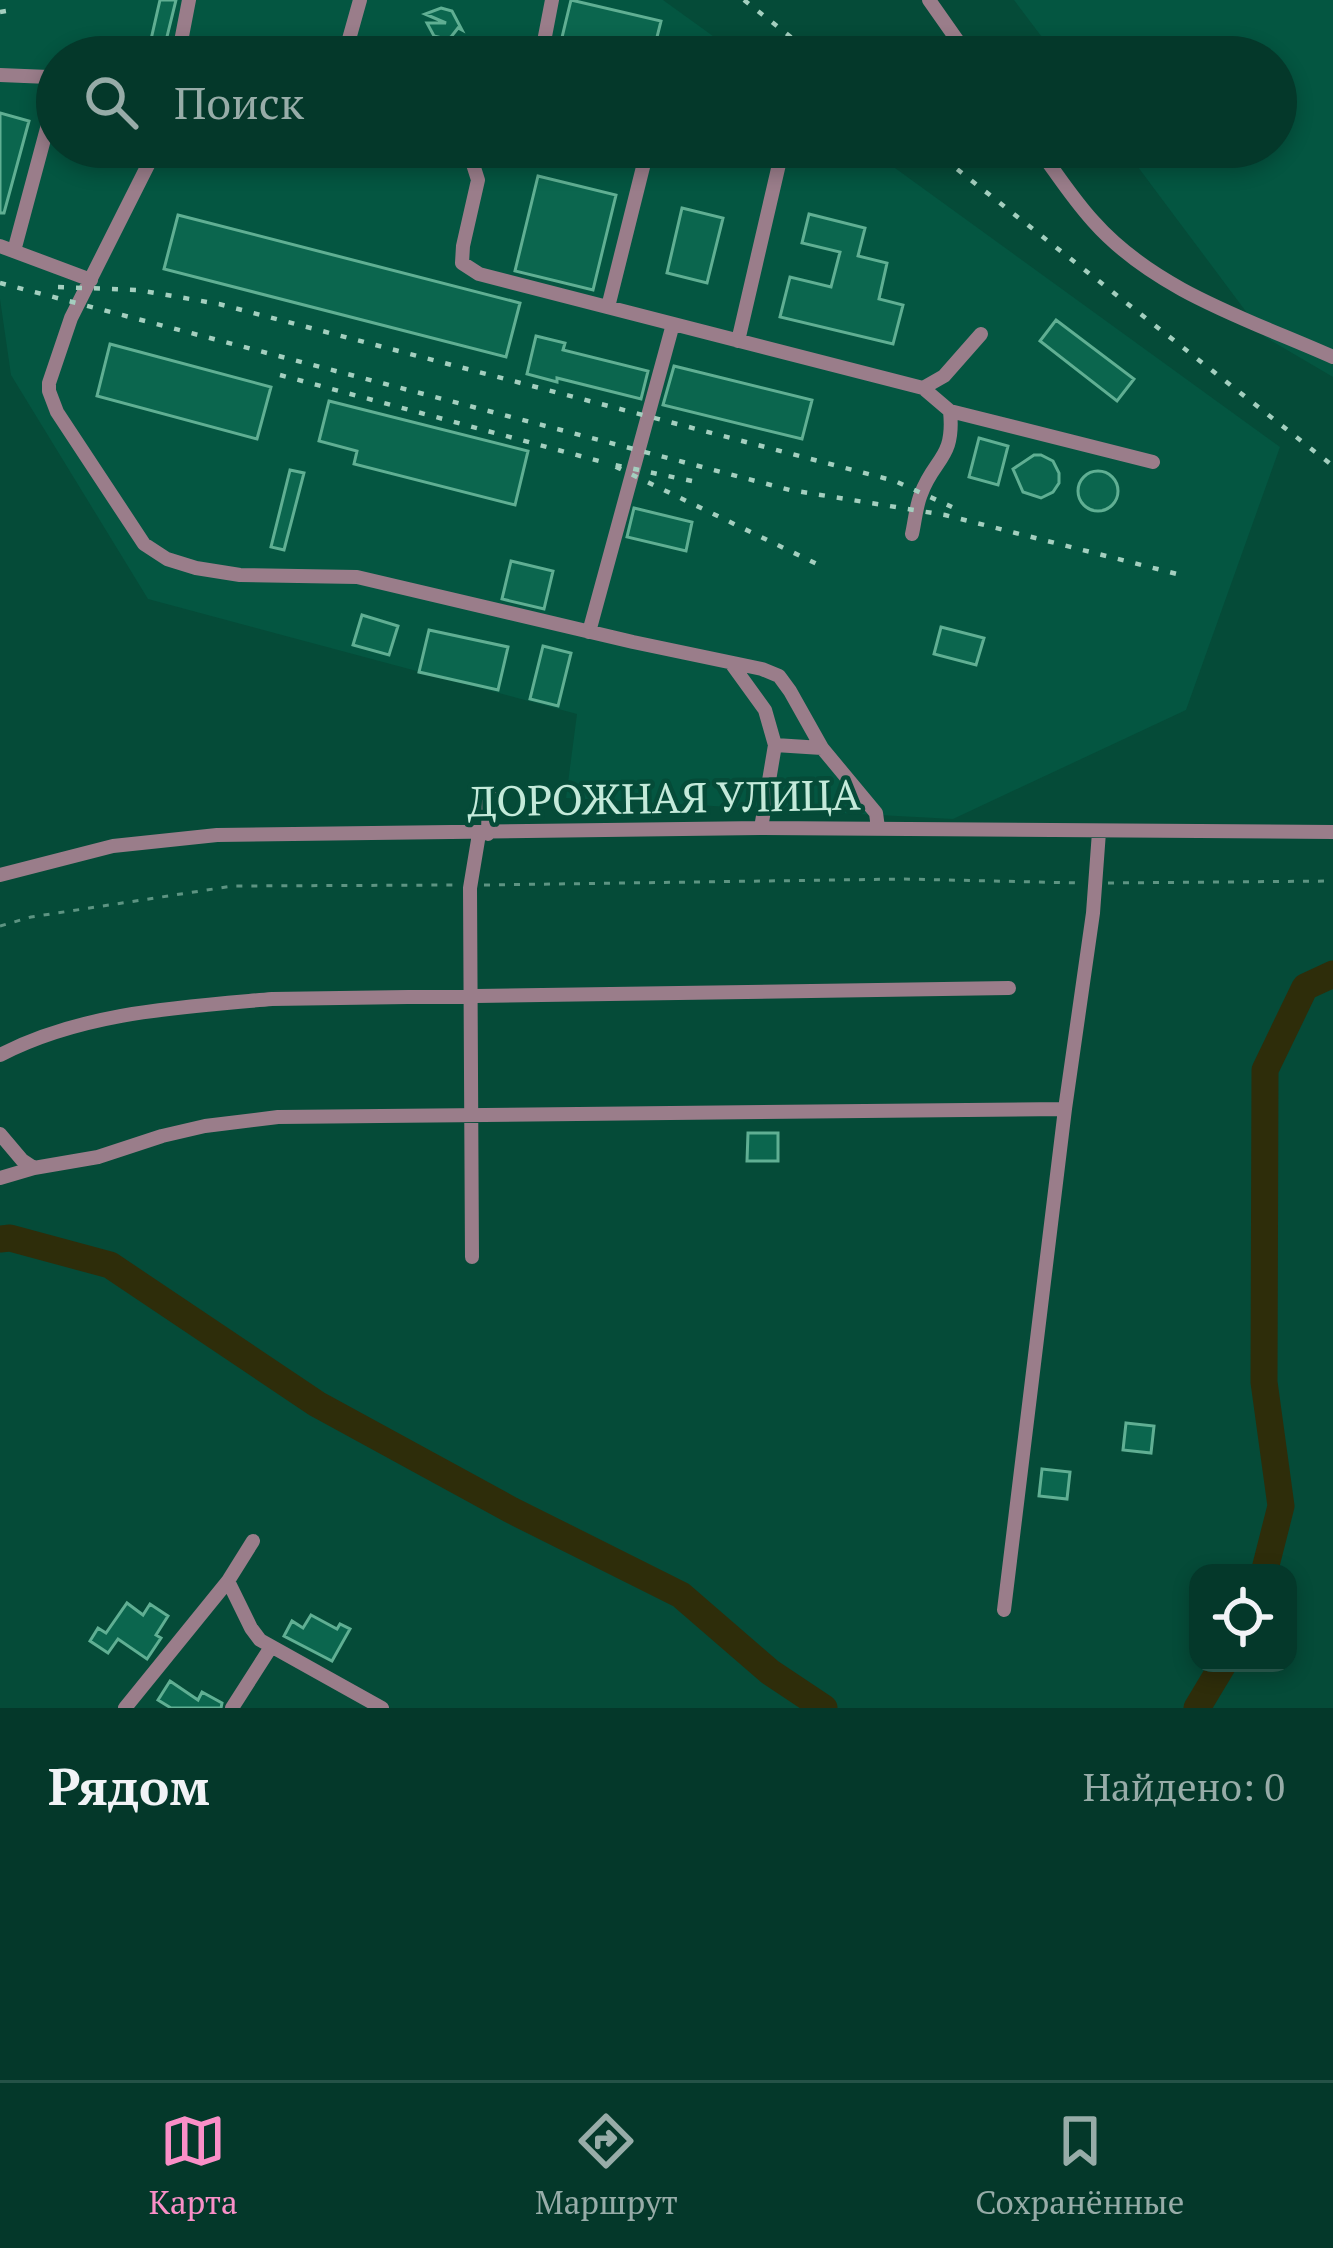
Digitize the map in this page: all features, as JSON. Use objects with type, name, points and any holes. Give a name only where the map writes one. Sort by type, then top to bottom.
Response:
[{"type":"street","points":[[182,36],[189,0]]},
{"type":"street","points":[[350,36],[360,0]]},
{"type":"street","points":[[545,36],[552,0]]},
{"type":"street","points":[[929,0],[954,36]]},
{"type":"street","points":[[0,75],[36,76]]},
{"type":"street","points":[[36,157],[7,248],[91,280]]},
{"type":"street","points":[[147,168],[70,318],[49,391],[57,412],[144,544],[167,559],[196,568],[240,575],[357,577],[779,676],[822,748],[876,814],[878,828]]},
{"type":"street","points":[[475,168],[478,180],[462,263],[478,274],[923,388],[950,411],[1153,462]]},
{"type":"street","points":[[608,307],[643,168]]},
{"type":"street","points":[[738,340],[778,168]]},
{"type":"street","points":[[1052,168],[1093,221],[1154,274],[1333,357]]},
{"type":"street","points":[[589,632],[673,324]]},
{"type":"street","points":[[923,388],[944,376],[981,334]]},
{"type":"street","points":[[912,534],[921,493],[947,453],[950,411]]},
{"type":"street","points":[[731,662],[765,710],[775,745],[761,829]]},
{"type":"street","points":[[775,745],[822,748]]},
{"type":"street","points":[[472,1257],[470,885],[489,792]]},
{"type":"street","name":"ДОРОЖНАЯ УЛИЦА","points":[[0,875],[112,847],[217,836],[878,828],[1333,832]]},
{"type":"street","points":[[1004,1610],[1099,832]]},
{"type":"street","points":[[0,1055],[76,1026],[164,1008],[272,999],[1009,988]]},
{"type":"street","points":[[0,1178],[98,1157],[205,1126],[278,1118],[1065,1109]]},
{"type":"street","points":[[0,1134],[34,1168]]},
{"type":"street","points":[[125,1708],[228,1581],[253,1541]]},
{"type":"street","points":[[228,1581],[260,1640],[382,1708]]},
{"type":"street","points":[[232,1708],[271,1646]]},
{"type":"path","points":[[0,926],[233,886],[904,878],[1095,883],[1333,881]]},
{"type":"shaded area","points":[[0,0],[663,0],[713,36],[36,36],[36,168],[895,168],[1280,447],[1186,710],[953,819],[566,798],[577,714],[148,599],[11,375],[0,299]]},
{"type":"shaded area","points":[[1014,0],[1333,0],[1333,377],[1265,337],[1139,168],[1297,168],[1297,36],[1041,36]]},
{"type":"building","points":[[160,0],[176,0],[167,36],[152,36]]},
{"type":"building","points":[[571,0],[661,21],[657,36],[562,36]]},
{"type":"building","points":[[441,8],[452,11],[462,30],[458,28],[452,36],[434,36],[427,23],[446,23],[425,14]]},
{"type":"building","points":[[0,113],[29,121],[4,213],[0,213]]},
{"type":"building","points":[[538,176],[616,195],[593,290],[515,271]]},
{"type":"building","points":[[682,208],[723,218],[707,283],[667,273]]},
{"type":"building","points":[[809,214],[865,228],[858,256],[887,263],[879,299],[903,305],[893,344],[780,317],[790,277],[831,287],[840,252],[802,243]]},
{"type":"building","points":[[178,215],[520,303],[506,357],[164,269]]},
{"type":"building","points":[[1056,320],[1134,379],[1117,401],[1040,341]]},
{"type":"building","points":[[536,336],[565,343],[563,350],[648,371],[641,399],[527,374]]},
{"type":"building","points":[[110,344],[271,387],[257,439],[97,396]]},
{"type":"building","points":[[674,366],[812,400],[802,439],[663,405]]},
{"type":"building","points":[[329,401],[528,451],[515,505],[354,464],[357,451],[319,441]]},
{"type":"building","points":[[979,438],[1008,446],[998,485],[969,477]]},
{"type":"building","points":[[1034,455],[1053,461],[1059,473],[1053,492],[1041,498],[1023,492],[1013,469]]},
{"type":"building","points":[[290,470],[304,473],[284,550],[271,547]]},
{"type":"building","points":[[1098,471],[1112,477],[1118,491],[1112,505],[1098,511],[1084,505],[1078,491],[1084,477]]},
{"type":"building","points":[[634,508],[692,522],[686,551],[627,537]]},
{"type":"building","points":[[511,561],[553,571],[544,609],[502,599]]},
{"type":"building","points":[[362,615],[398,626],[389,655],[353,645]]},
{"type":"building","points":[[941,627],[984,638],[976,665],[934,654]]},
{"type":"building","points":[[429,630],[508,647],[498,690],[419,672]]},
{"type":"building","points":[[543,646],[571,653],[558,706],[530,699]]},
{"type":"building","points":[[748,1133],[778,1133],[778,1161],[747,1161]]},
{"type":"building","points":[[1126,1423],[1154,1426],[1151,1453],[1123,1450]]},
{"type":"building","points":[[1042,1469],[1070,1472],[1067,1499],[1039,1496]]},
{"type":"building","points":[[127,1603],[143,1615],[150,1604],[168,1616],[147,1659],[118,1639],[108,1653],[90,1641],[98,1628],[106,1633]]},
{"type":"building","points":[[311,1615],[337,1629],[340,1624],[350,1629],[332,1661],[284,1636],[292,1621],[303,1628]]},
{"type":"building","points":[[170,1681],[198,1700],[202,1692],[222,1703],[221,1708],[171,1708],[158,1700]]},
{"type":"waterway","points":[[1266,1564],[1281,1506],[1264,1382],[1265,1070],[1305,987],[1333,974]]},
{"type":"waterway","points":[[0,1239],[110,1265],[317,1404],[511,1510],[681,1595],[770,1672],[824,1708]]},
{"type":"waterway","points":[[1197,1708],[1219,1672]]},
{"type":"railway","points":[[744,0],[789,36]]},
{"type":"railway","points":[[0,12],[6,11]]},
{"type":"railway","points":[[956,168],[1333,466]]},
{"type":"railway","points":[[0,283],[790,490],[945,515],[1181,575]]},
{"type":"railway","points":[[58,287],[138,290],[219,304],[895,481],[952,507]]},
{"type":"railway","points":[[280,375],[610,464]]},
{"type":"railway","points":[[692,481],[610,464],[819,565]]}]
